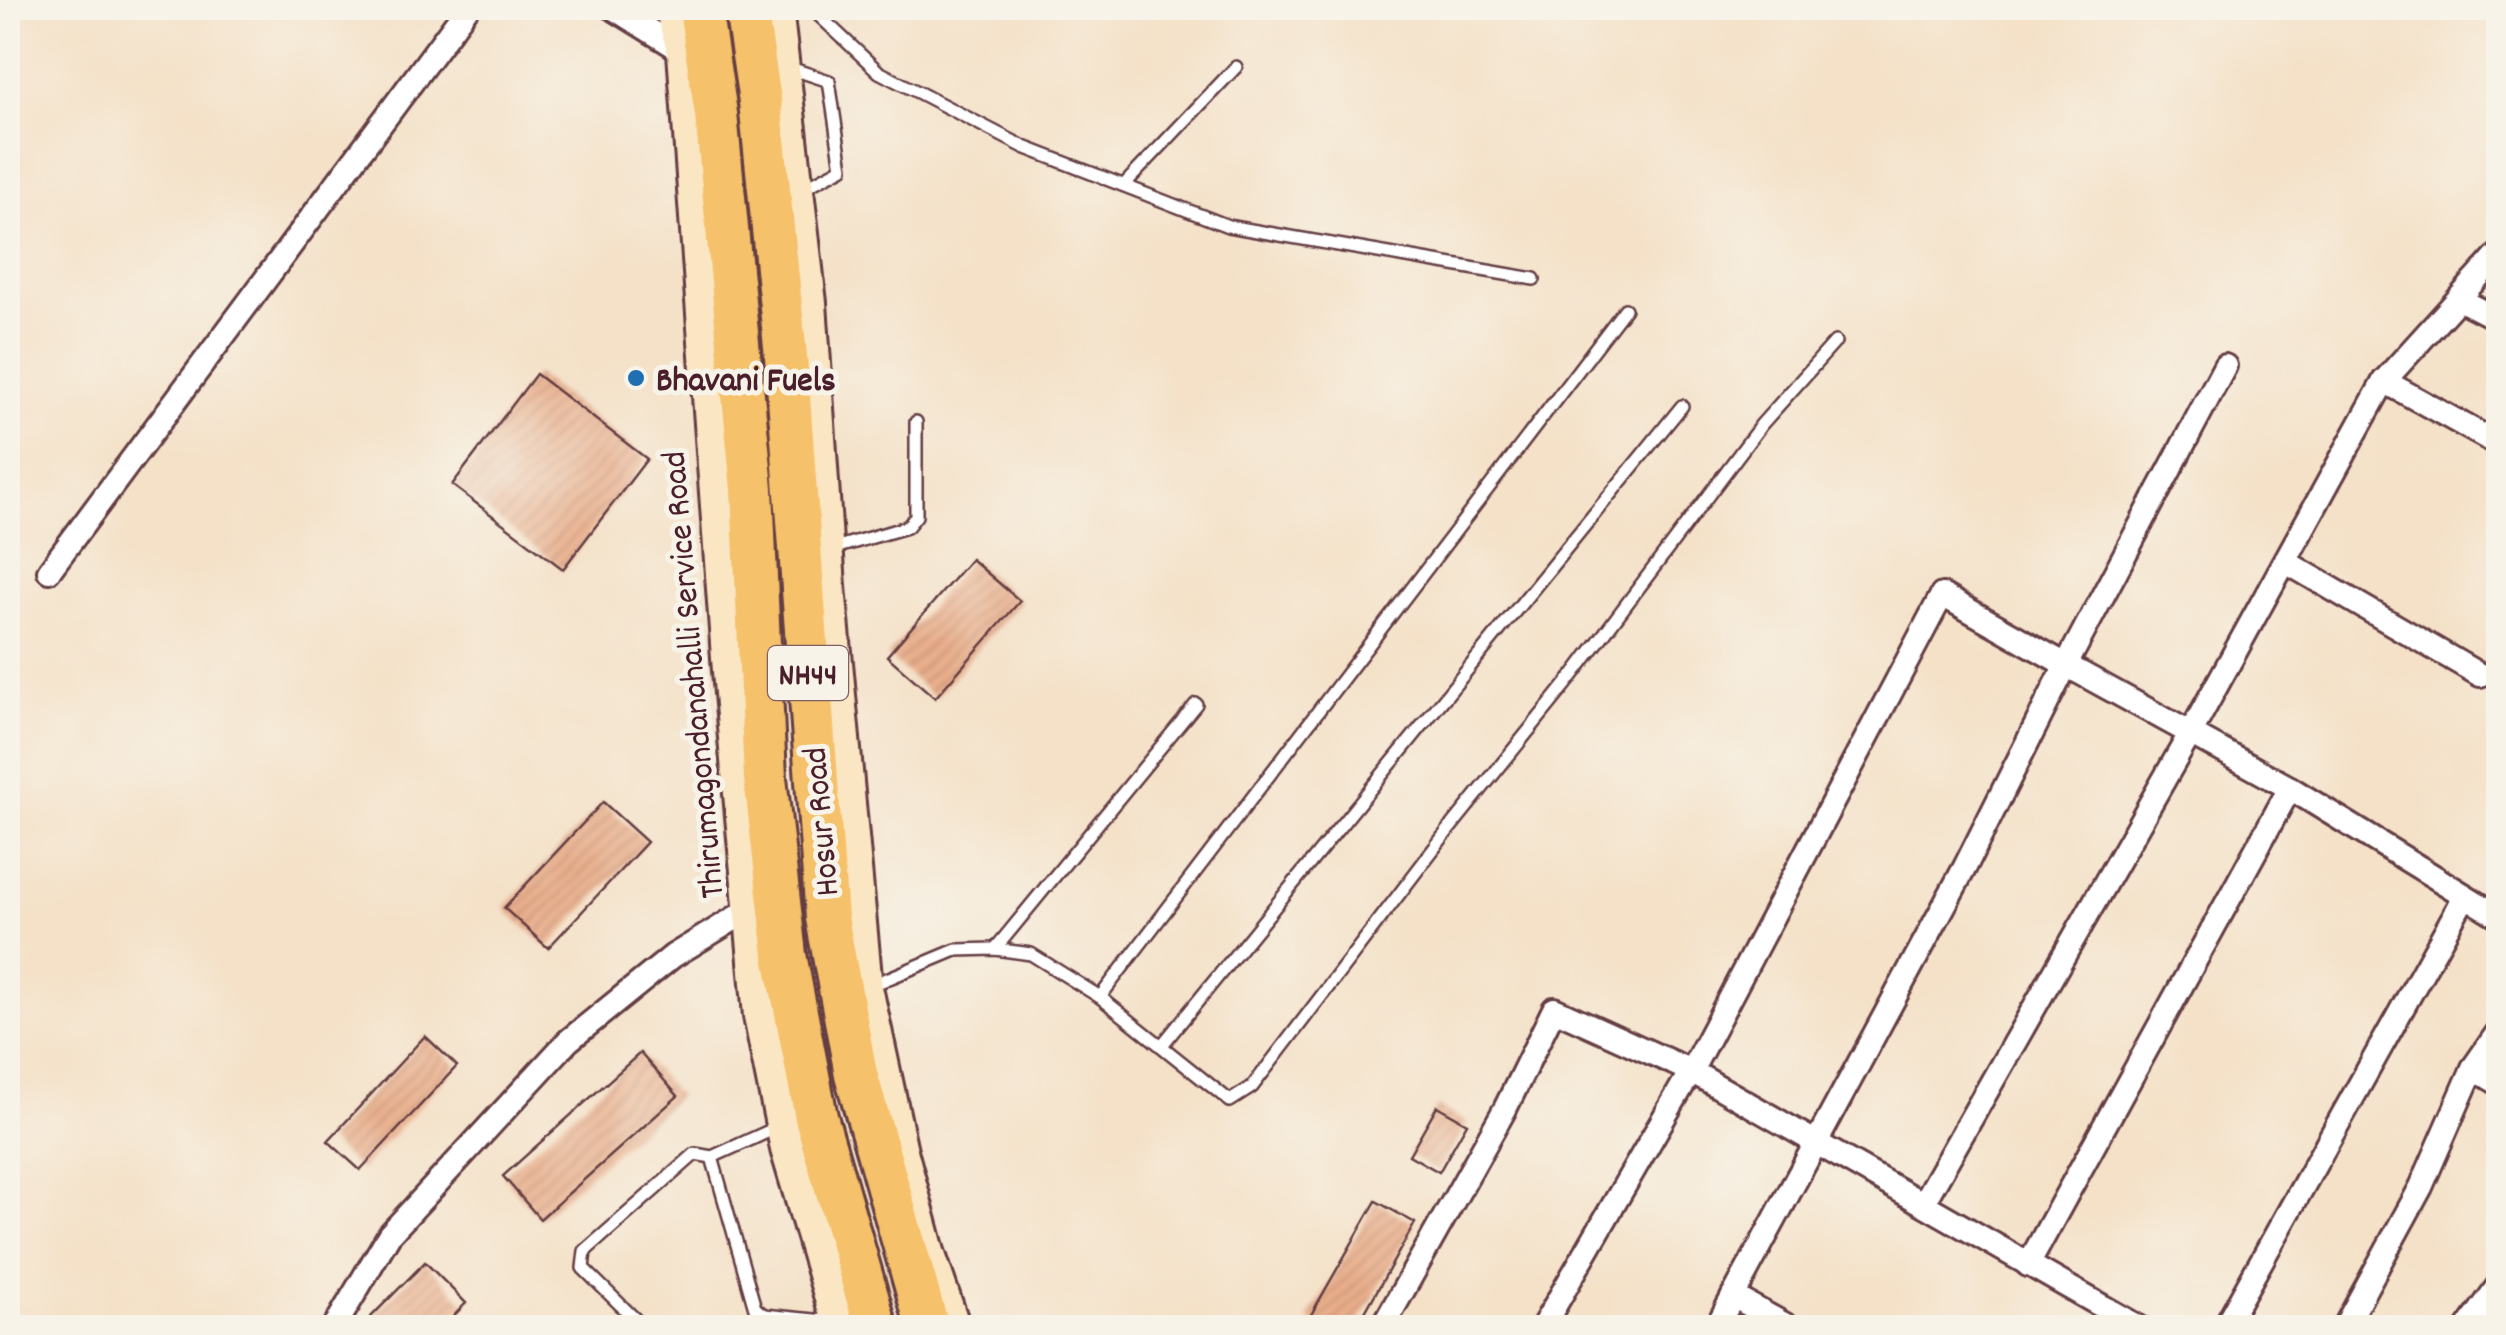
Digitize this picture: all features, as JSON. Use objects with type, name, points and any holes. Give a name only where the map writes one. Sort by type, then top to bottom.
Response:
[{"type":"highway","name":"Hosur Road","points":[[700,8],[716,114],[747,430],[765,778],[785,954],[851,1326]]},
{"type":"highway","name":"Hosur Road","points":[[746,8],[760,102],[786,356],[827,918],[856,1074],[928,1328]]},
{"type":"street","points":[[49,571],[467,8]]},
{"type":"street","points":[[613,8],[684,52]]},
{"type":"street","name":"Thirumagondanahalli Service Road","points":[[670,8],[684,52],[727,652],[760,1016],[782,1125],[851,1326]]},
{"type":"street","points":[[776,8],[810,303],[827,550],[866,988],[900,1151],[954,1328]]},
{"type":"street","points":[[1923,1204],[2384,382],[2498,255]]},
{"type":"street","points":[[2459,299],[2498,319]]},
{"type":"street","points":[[1716,1328],[1965,867],[2066,665],[2225,366]]},
{"type":"street","points":[[2384,382],[2498,444]]},
{"type":"street","points":[[2286,562],[2480,675]]},
{"type":"street","points":[[1542,1328],[1691,1071],[1942,595],[2290,788],[2498,916]]},
{"type":"street","points":[[2028,1265],[2290,788]]},
{"type":"street","points":[[2224,1328],[2465,896]]},
{"type":"street","points":[[334,1328],[388,1236],[568,1041],[674,956],[750,910]]},
{"type":"street","points":[[1382,1328],[1504,1109],[1554,1009],[1691,1071],[2140,1328]]},
{"type":"street","points":[[2344,1328],[2421,1187],[2474,1068],[2498,1032]]},
{"type":"street","points":[[2474,1068],[2498,1083]]},
{"type":"street","points":[[2468,1328],[2498,1286]]},
{"type":"street","points":[[1733,1296],[1791,1328]]},
{"type":"lane","points":[[811,8],[878,72],[1024,147],[1228,226],[1534,279]]},
{"type":"lane","points":[[782,66],[829,81],[842,168],[797,192]]},
{"type":"lane","points":[[1124,185],[1236,67]]},
{"type":"lane","points":[[1100,997],[1625,309]]},
{"type":"lane","points":[[866,988],[956,950],[995,949],[1032,954],[1100,997],[1163,1044],[1230,1102],[1252,1087],[1442,838],[1568,682],[1761,425],[1835,342]]},
{"type":"lane","points":[[1163,1044],[1682,406]]},
{"type":"lane","points":[[827,550],[907,527],[916,516],[916,422]]},
{"type":"lane","points":[[995,949],[1196,704]]},
{"type":"lane","points":[[644,1328],[583,1268],[585,1251],[695,1154],[712,1157],[782,1125]]},
{"type":"lane","points":[[712,1157],[755,1308],[765,1321],[851,1326]]},
{"type":"building","points":[[536,374],[647,459],[563,569],[452,485]]},
{"type":"building","points":[[971,559],[1020,601],[935,698],[887,656]]},
{"type":"building","points":[[603,802],[647,842],[548,948],[504,908]]},
{"type":"building","points":[[425,1036],[457,1066],[360,1170],[328,1141]]},
{"type":"building","points":[[640,1053],[678,1096],[540,1219],[503,1176]]},
{"type":"building","points":[[1437,1106],[1467,1123],[1439,1172],[1409,1155]]},
{"type":"building","points":[[1376,1201],[1415,1223],[1356,1328],[1321,1328],[1308,1320]]},
{"type":"building","points":[[425,1262],[466,1303],[442,1328],[360,1328]]},
{"type":"place","name":"Bhavani Fuels","points":[[636,378]]}]
